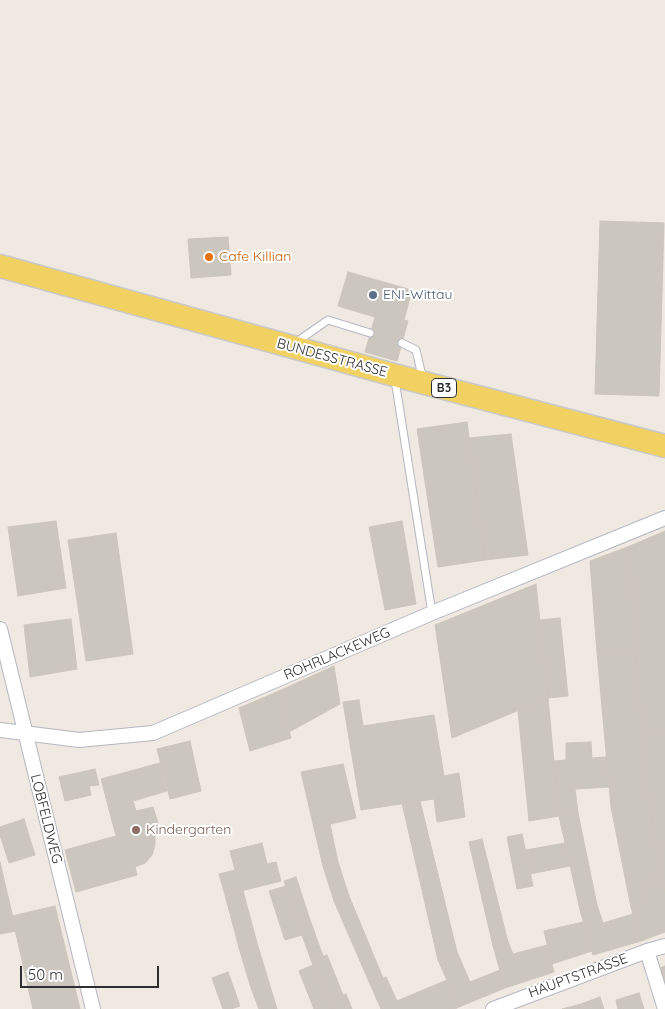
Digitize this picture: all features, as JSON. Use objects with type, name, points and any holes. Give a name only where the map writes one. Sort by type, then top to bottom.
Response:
[{"type":"main road","name":"BUNDESSTRASSE","points":[[0,266],[394,375],[665,446]]},
{"type":"street","name":"ROHRLACKEWEG","points":[[0,730],[79,740],[153,733],[432,613],[665,518]]},
{"type":"street","name":"LOBFELDWEG","points":[[0,629],[93,1009]]},
{"type":"street","name":"HAUPTSTRASSE","points":[[493,1009],[665,946]]},
{"type":"street","points":[[647,951],[665,1009]]},
{"type":"lane","points":[[290,346],[328,320],[370,333]]},
{"type":"lane","points":[[402,343],[416,350],[424,382]]},
{"type":"lane","points":[[394,375],[432,613]]},
{"type":"building","points":[[600,221],[664,223],[659,396],[595,394]]},
{"type":"building","name":"Cafe Killian","points":[[228,237],[231,275],[191,278],[188,239]]},
{"type":"building","points":[[348,272],[412,290],[404,320],[408,321],[397,361],[365,352],[375,317],[338,306]]},
{"type":"building","points":[[467,422],[485,560],[438,567],[417,429]]},
{"type":"building","points":[[511,434],[528,555],[485,560],[469,438]]},
{"type":"building","points":[[56,521],[66,588],[18,596],[8,527]]},
{"type":"building","points":[[402,521],[416,604],[385,610],[369,527]]},
{"type":"building","points":[[665,531],[665,732],[642,734],[635,649],[630,546]]},
{"type":"building","points":[[116,533],[133,654],[86,661],[68,540]]},
{"type":"building","points":[[630,546],[635,649],[597,652],[590,561]]},
{"type":"building","points":[[536,584],[548,698],[452,738],[435,625]]},
{"type":"building","points":[[560,618],[568,696],[548,698],[540,620]]},
{"type":"building","points":[[71,619],[77,669],[30,677],[24,625]]},
{"type":"building","points":[[635,649],[648,798],[662,877],[643,882],[647,902],[631,907],[611,807],[597,652]]},
{"type":"building","points":[[334,666],[340,704],[289,732],[279,691]]},
{"type":"building","points":[[279,691],[291,738],[250,751],[239,708]]},
{"type":"building","points":[[548,698],[559,816],[529,821],[518,711]]},
{"type":"building","points":[[359,700],[363,726],[434,715],[444,776],[459,773],[465,817],[437,822],[434,799],[361,810],[343,702]]},
{"type":"building","points":[[665,732],[665,846],[657,848],[648,798],[642,734]]},
{"type":"building","points":[[190,741],[201,791],[170,799],[157,749]]},
{"type":"building","points":[[591,742],[592,758],[606,757],[609,787],[575,789],[578,813],[559,816],[554,761],[566,760],[566,743]]},
{"type":"building","name":"Kindergarten","points":[[160,763],[167,791],[133,801],[136,811],[153,807],[159,826],[156,826],[158,835],[155,836],[152,855],[145,863],[135,867],[137,875],[76,892],[65,850],[116,836],[101,779]]},
{"type":"building","points":[[343,764],[356,818],[314,828],[301,772]]},
{"type":"building","points":[[95,769],[99,785],[89,786],[91,795],[65,801],[59,777]]},
{"type":"building","points":[[420,801],[457,952],[438,960],[402,803]]},
{"type":"building","points":[[578,813],[597,905],[580,910],[559,816]]},
{"type":"building","points":[[24,819],[35,855],[9,863],[0,835],[0,827]]},
{"type":"building","points":[[330,824],[338,862],[323,866],[314,828]]},
{"type":"building","points":[[522,834],[533,886],[517,889],[507,837]]},
{"type":"building","points":[[482,839],[508,942],[493,946],[469,842]]},
{"type":"building","points":[[262,843],[267,864],[276,862],[281,881],[225,895],[219,874],[235,870],[230,851]]},
{"type":"building","points":[[565,843],[570,866],[530,874],[526,850]]},
{"type":"building","points":[[665,846],[665,892],[657,848]]},
{"type":"building","points":[[0,862],[16,931],[0,934]]},
{"type":"building","points":[[338,862],[349,896],[334,901],[323,866]]},
{"type":"building","points":[[296,877],[309,917],[297,921],[284,881]]},
{"type":"building","points":[[662,877],[665,892],[665,932],[641,941],[631,907],[647,902],[643,882]]},
{"type":"building","points":[[286,886],[302,935],[285,940],[269,891]]},
{"type":"building","points":[[243,891],[257,943],[239,948],[225,895]]},
{"type":"building","points":[[349,896],[383,978],[370,984],[334,901]]},
{"type":"building","points":[[597,905],[603,923],[633,914],[641,941],[593,955],[580,910]]},
{"type":"building","points":[[55,906],[80,1009],[33,1009],[12,916]]},
{"type":"building","points":[[309,917],[323,956],[311,960],[297,921]]},
{"type":"building","points":[[583,922],[592,951],[552,964],[544,931]]},
{"type":"building","points":[[508,942],[513,954],[547,945],[554,972],[505,988],[493,946]]},
{"type":"building","points":[[257,943],[277,1009],[259,1009],[251,988],[239,948]]},
{"type":"building","points":[[457,952],[470,982],[500,970],[505,988],[459,1007],[438,960]]},
{"type":"building","points":[[327,955],[343,995],[329,1002],[311,960]]},
{"type":"building","points":[[313,965],[332,1009],[314,1009],[299,971]]},
{"type":"building","points":[[665,966],[665,985],[658,969]]},
{"type":"building","points":[[228,972],[240,1006],[223,1009],[212,978]]},
{"type":"building","points":[[386,977],[397,1001],[447,980],[459,1007],[455,1009],[381,1009],[370,984]]},
{"type":"building","points":[[639,993],[644,1009],[618,1009],[616,1000]]},
{"type":"building","points":[[346,994],[352,1009],[332,1009],[329,1002]]},
{"type":"building","points":[[600,997],[604,1009],[579,1009],[578,1005]]},
{"type":"building","points":[[578,1005],[579,1009],[562,1009]]},
{"type":"place","name":"Cafe Killian","points":[[209,257]]},
{"type":"place","name":"ENI-Wittau","points":[[373,295]]},
{"type":"place","name":"Kindergarten","points":[[136,830]]}]
